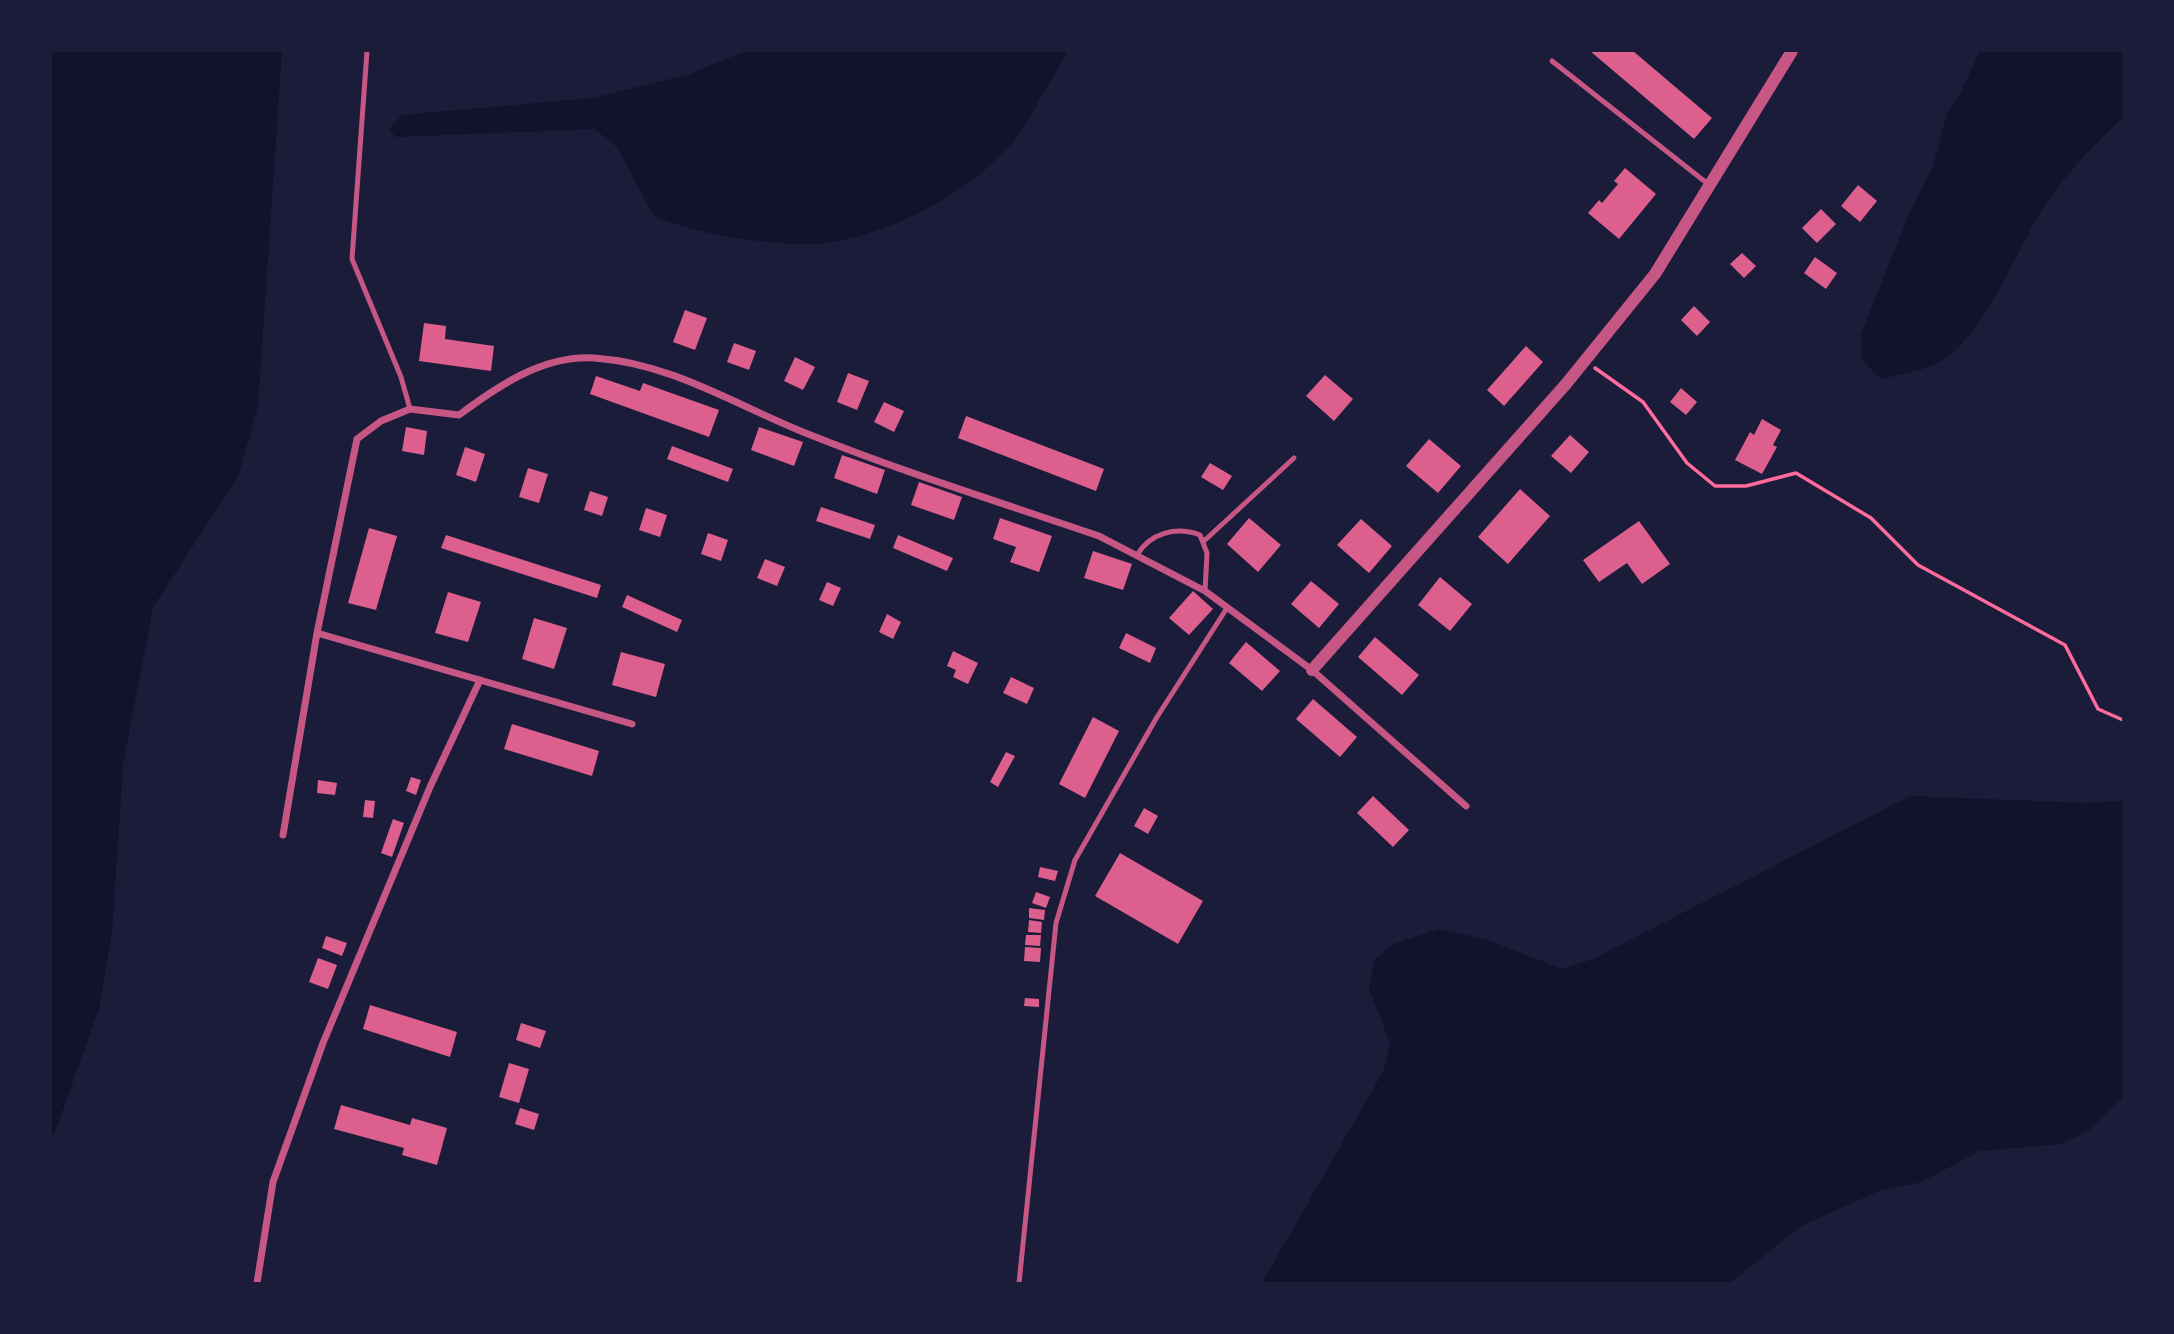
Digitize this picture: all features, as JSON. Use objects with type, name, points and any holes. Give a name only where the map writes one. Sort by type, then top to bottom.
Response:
[{"type":"street","points":[[1312,670],[1566,384],[1655,274],[1792,51]]},
{"type":"street","points":[[283,835],[317,633],[357,439],[381,421],[410,409],[459,415],[491,392],[546,363],[592,358],[660,369],[805,433],[1099,537],[1137,555],[1205,591],[1312,670],[1466,806]]},
{"type":"street","points":[[317,633],[632,723]]},
{"type":"street","points":[[257,1283],[273,1182],[323,1043],[430,787],[480,680]]},
{"type":"lane","points":[[367,51],[352,259],[401,377],[410,409]]},
{"type":"lane","points":[[1552,61],[1708,184]]},
{"type":"lane","points":[[1204,541],[1294,458]]},
{"type":"lane","points":[[1137,555],[1144,542],[1175,530],[1195,533],[1204,541],[1205,591]]},
{"type":"lane","points":[[1019,1283],[1056,923],[1075,860],[1157,717],[1227,608]]},
{"type":"path","points":[[1587,363],[1643,402],[1687,463],[1715,486],[1746,486],[1796,473],[1871,517],[1918,565],[2065,645],[2098,709],[2123,720]]},
{"type":"shaded area","points":[[51,51],[282,51],[258,406],[238,477],[153,607],[123,765],[112,932],[99,1009],[51,1143]]},
{"type":"shaded area","points":[[746,51],[1068,51],[1022,129],[988,168],[940,201],[913,215],[885,228],[830,242],[804,244],[747,240],[708,233],[654,217],[618,148],[595,129],[396,137],[389,129],[402,115],[592,98],[687,75]]},
{"type":"shaded area","points":[[1980,51],[2123,51],[2123,117],[2082,159],[2045,205],[2002,284],[1965,340],[1951,354],[1935,364],[1881,379],[1862,359],[1861,334],[1910,212],[1933,166],[1947,114],[1961,92]]},
{"type":"shaded area","points":[[1910,796],[2087,803],[2123,801],[2123,1097],[2088,1131],[2062,1144],[1979,1151],[1922,1182],[1879,1191],[1801,1226],[1730,1283],[1262,1283],[1384,1070],[1390,1043],[1369,989],[1375,959],[1394,944],[1439,929],[1485,939],[1562,969],[1593,959]]},
{"type":"building","points":[[1590,51],[1633,51],[1712,118],[1694,139]]},
{"type":"building","points":[[1625,168],[1656,194],[1619,239],[1588,213],[1599,200],[1602,203],[1618,184],[1614,181]]},
{"type":"building","points":[[1858,185],[1877,201],[1860,222],[1841,206]]},
{"type":"building","points":[[1821,209],[1836,224],[1817,243],[1802,228]]},
{"type":"building","points":[[1742,253],[1756,266],[1744,278],[1730,264]]},
{"type":"building","points":[[1815,257],[1837,273],[1826,289],[1804,273]]},
{"type":"building","points":[[1694,306],[1710,322],[1697,336],[1681,320]]},
{"type":"building","points":[[685,310],[707,318],[695,350],[673,342]]},
{"type":"building","points":[[424,323],[446,326],[445,339],[494,346],[491,371],[419,361]]},
{"type":"building","points":[[734,343],[756,351],[749,370],[727,362]]},
{"type":"building","points":[[1526,346],[1543,362],[1504,406],[1487,390]]},
{"type":"building","points":[[795,357],[815,367],[803,390],[784,381]]},
{"type":"building","points":[[848,373],[869,381],[857,410],[837,402]]},
{"type":"building","points":[[1325,375],[1353,399],[1334,421],[1306,396]]},
{"type":"building","points":[[596,376],[640,391],[643,383],[719,410],[709,437],[590,394]]},
{"type":"building","points":[[1681,388],[1697,402],[1686,415],[1670,402]]},
{"type":"building","points":[[884,402],[904,411],[894,432],[874,422]]},
{"type":"building","points":[[966,416],[1104,469],[1096,491],[958,438]]},
{"type":"building","points":[[1762,419],[1781,430],[1773,445],[1777,447],[1762,474],[1735,460],[1750,432],[1754,435]]},
{"type":"building","points":[[406,427],[427,431],[424,455],[402,451]]},
{"type":"building","points":[[759,427],[803,442],[794,466],[751,450]]},
{"type":"building","points":[[1570,435],[1589,452],[1571,473],[1551,456]]},
{"type":"building","points":[[1429,439],[1461,466],[1438,493],[1406,466]]},
{"type":"building","points":[[672,446],[733,469],[728,482],[667,459]]},
{"type":"building","points":[[465,447],[485,454],[476,482],[456,475]]},
{"type":"building","points":[[842,455],[885,470],[877,494],[834,478]]},
{"type":"building","points":[[1210,463],[1232,476],[1223,490],[1201,477]]},
{"type":"building","points":[[528,468],[548,474],[539,503],[519,497]]},
{"type":"building","points":[[919,482],[962,497],[954,520],[911,505]]},
{"type":"building","points":[[1520,489],[1550,516],[1508,564],[1478,537]]},
{"type":"building","points":[[590,491],[608,497],[602,516],[584,510]]},
{"type":"building","points":[[821,507],[875,525],[870,539],[816,521]]},
{"type":"building","points":[[646,508],[667,515],[660,537],[639,530]]},
{"type":"building","points":[[1000,518],[1052,536],[1039,572],[1010,562],[1016,547],[993,539]]},
{"type":"building","points":[[1249,518],[1281,545],[1258,572],[1227,544]]},
{"type":"building","points":[[1361,519],[1392,546],[1369,573],[1337,545]]},
{"type":"building","points":[[1639,521],[1670,564],[1642,584],[1627,563],[1599,582],[1583,560]]},
{"type":"building","points":[[369,528],[397,536],[376,610],[348,603]]},
{"type":"building","points":[[708,533],[728,540],[721,561],[701,554]]},
{"type":"building","points":[[446,535],[601,585],[597,598],[441,548]]},
{"type":"building","points":[[898,535],[953,558],[947,571],[893,548]]},
{"type":"building","points":[[1093,551],[1132,564],[1123,590],[1084,578]]},
{"type":"building","points":[[765,559],[785,567],[777,586],[757,578]]},
{"type":"building","points":[[1440,577],[1472,604],[1450,631],[1418,605]]},
{"type":"building","points":[[1311,581],[1339,604],[1319,628],[1291,604]]},
{"type":"building","points":[[827,582],[841,588],[833,606],[819,600]]},
{"type":"building","points":[[1193,591],[1213,609],[1189,635],[1169,618]]},
{"type":"building","points":[[448,592],[481,602],[468,642],[435,633]]},
{"type":"building","points":[[627,595],[682,620],[677,632],[622,607]]},
{"type":"building","points":[[887,614],[901,622],[893,639],[879,632]]},
{"type":"building","points":[[534,618],[567,628],[554,669],[522,659]]},
{"type":"building","points":[[1126,633],[1156,648],[1150,663],[1119,648]]},
{"type":"building","points":[[1375,637],[1419,675],[1402,695],[1358,657]]},
{"type":"building","points":[[1246,642],[1280,671],[1262,691],[1229,663]]},
{"type":"building","points":[[953,651],[978,663],[968,684],[953,677],[956,670],[947,666]]},
{"type":"building","points":[[621,652],[665,664],[656,697],[612,685]]},
{"type":"building","points":[[1011,677],[1034,688],[1027,704],[1003,693]]},
{"type":"building","points":[[1313,699],[1357,737],[1340,757],[1296,719]]},
{"type":"building","points":[[1093,717],[1119,731],[1085,798],[1059,784]]},
{"type":"building","points":[[512,724],[599,751],[592,776],[504,749]]},
{"type":"building","points":[[1006,752],[1015,756],[998,787],[990,782]]},
{"type":"building","points":[[411,777],[421,780],[416,795],[406,791]]},
{"type":"building","points":[[318,780],[337,783],[335,795],[317,793]]},
{"type":"building","points":[[1373,796],[1409,830],[1393,847],[1357,813]]},
{"type":"building","points":[[365,800],[375,801],[373,818],[363,817]]},
{"type":"building","points":[[1144,808],[1158,816],[1148,834],[1134,826]]},
{"type":"building","points":[[393,819],[404,823],[392,857],[381,853]]},
{"type":"building","points":[[1120,853],[1203,901],[1178,944],[1095,896]]},
{"type":"building","points":[[1040,867],[1058,871],[1055,881],[1038,877]]},
{"type":"building","points":[[1036,892],[1050,897],[1046,908],[1032,903]]},
{"type":"building","points":[[1029,908],[1045,910],[1044,920],[1029,918]]},
{"type":"building","points":[[1029,920],[1042,922],[1041,933],[1028,932]]},
{"type":"building","points":[[1026,935],[1041,935],[1040,946],[1025,945]]},
{"type":"building","points":[[326,936],[347,943],[342,956],[322,948]]},
{"type":"building","points":[[1025,947],[1041,948],[1040,962],[1024,961]]},
{"type":"building","points":[[318,958],[337,965],[328,989],[309,982]]},
{"type":"building","points":[[1025,998],[1039,999],[1039,1007],[1024,1006]]},
{"type":"building","points":[[370,1005],[457,1032],[450,1057],[363,1029]]},
{"type":"building","points":[[521,1023],[546,1031],[540,1048],[516,1040]]},
{"type":"building","points":[[509,1063],[529,1069],[519,1103],[499,1097]]},
{"type":"building","points":[[341,1105],[410,1125],[412,1118],[447,1128],[437,1165],[402,1155],[404,1148],[334,1129]]},
{"type":"building","points":[[520,1108],[539,1114],[534,1130],[515,1124]]}]
